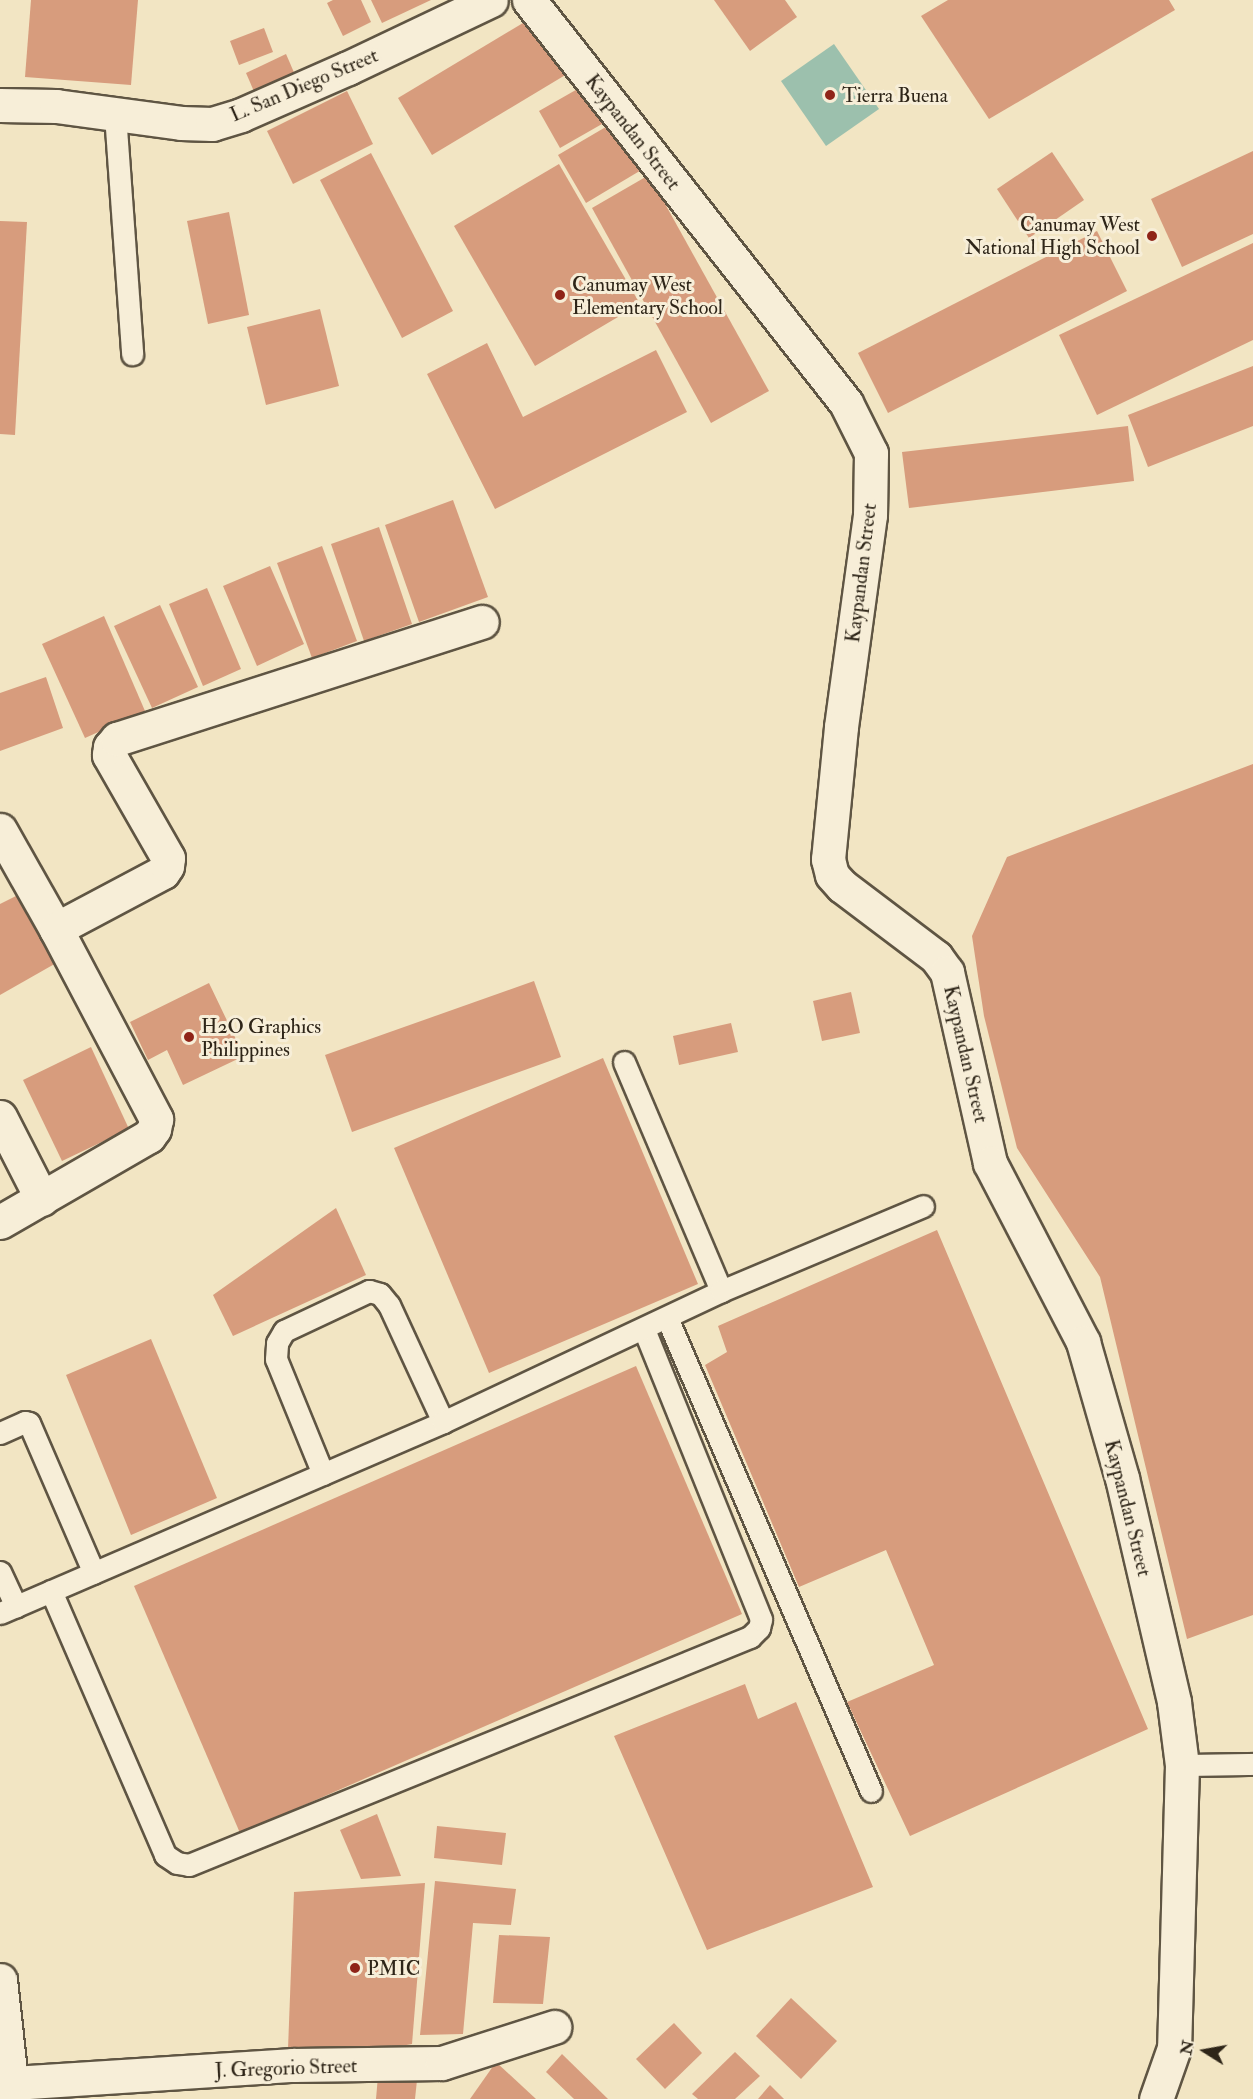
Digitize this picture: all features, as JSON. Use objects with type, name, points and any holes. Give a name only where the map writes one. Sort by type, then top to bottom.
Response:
[{"type":"street","name":"L. San Diego Street","points":[[0,105],[56,106],[212,123],[241,115],[348,68],[491,0]]},
{"type":"street","name":"Kaypandan Street","points":[[529,0],[846,403],[872,453],[870,515],[841,727],[828,859],[832,875],[842,886],[936,957],[947,972],[990,1163],[1083,1342],[1125,1489],[1174,1702],[1182,1765],[1174,2048],[1156,2099]]},
{"type":"street","points":[[56,929],[163,872],[167,866],[168,858],[109,755],[110,747],[117,739],[482,622]]},
{"type":"street","points":[[0,830],[56,929],[156,1119],[154,1129],[149,1136],[0,1222]]},
{"type":"street","points":[[0,1117],[42,1199]]},
{"type":"street","points":[[0,1980],[13,2091]]},
{"type":"street","name":"J. Gregorio Street","points":[[13,2091],[293,2066],[442,2063],[554,2027]]},
{"type":"lane","points":[[115,114],[132,354]]},
{"type":"lane","points":[[624,1062],[721,1291]]},
{"type":"lane","points":[[0,1572],[8,1609],[443,1422],[721,1291],[923,1206]]},
{"type":"lane","points":[[323,1474],[276,1359],[277,1343],[284,1331],[369,1291],[380,1294],[389,1305],[443,1422]]},
{"type":"lane","points":[[667,1318],[871,1791]]},
{"type":"lane","points":[[51,1591],[165,1855],[177,1863],[189,1865],[750,1637],[759,1628],[761,1619],[644,1329]]},
{"type":"lane","points":[[0,1433],[25,1422],[29,1423],[94,1573]]},
{"type":"lane","points":[[1182,1765],[1253,1764]]},
{"type":"shaded area","name":"Tierra Buena","points":[[834,44],[879,109],[826,146],[781,81]]},
{"type":"building","points":[[31,0],[138,0],[131,85],[25,77]]},
{"type":"building","points":[[333,0],[361,0],[371,22],[343,36],[327,3]]},
{"type":"building","points":[[371,0],[431,0],[382,23]]},
{"type":"building","points":[[714,0],[785,0],[797,17],[750,51]]},
{"type":"building","points":[[948,0],[1169,0],[1175,10],[989,119],[921,16]]},
{"type":"building","points":[[538,14],[572,71],[432,155],[398,98]]},
{"type":"building","points":[[264,28],[273,52],[239,65],[230,41]]},
{"type":"building","points":[[286,54],[296,77],[256,96],[246,73]]},
{"type":"building","points":[[588,83],[609,120],[560,148],[539,111]]},
{"type":"building","points":[[347,91],[373,144],[293,184],[267,131]]},
{"type":"building","points":[[616,121],[643,169],[586,203],[558,155]]},
{"type":"building","points":[[1253,151],[1253,234],[1182,267],[1151,199]]},
{"type":"building","points":[[1052,152],[1084,200],[1029,238],[997,189]]},
{"type":"building","points":[[371,153],[453,311],[402,338],[320,180]]},
{"type":"building","points":[[559,164],[640,304],[535,366],[454,226]]},
{"type":"building","points":[[649,175],[769,391],[711,423],[592,208]]},
{"type":"building","points":[[229,212],[249,315],[208,324],[187,221]]},
{"type":"building","points":[[0,221],[27,222],[15,435],[0,434]]},
{"type":"building","points":[[1097,231],[1127,291],[888,413],[858,353]]},
{"type":"building","points":[[1253,243],[1253,340],[1097,415],[1059,335]]},
{"type":"building","points":[[320,309],[339,386],[266,405],[247,327]]},
{"type":"building","points":[[487,343],[523,417],[656,350],[687,412],[495,509],[427,374]]},
{"type":"building","points":[[1253,366],[1253,426],[1148,467],[1128,415]]},
{"type":"building","points":[[1128,426],[1134,481],[909,508],[902,452]]},
{"type":"building","points":[[453,500],[488,597],[419,622],[385,525]]},
{"type":"building","points":[[379,527],[412,624],[364,641],[331,544]]},
{"type":"building","points":[[322,546],[357,641],[312,658],[277,563]]},
{"type":"building","points":[[270,566],[304,644],[257,666],[223,586]]},
{"type":"building","points":[[207,588],[241,669],[203,686],[169,604]]},
{"type":"building","points":[[160,605],[198,687],[152,708],[114,626]]},
{"type":"building","points":[[104,616],[145,711],[85,738],[42,644]]},
{"type":"building","points":[[46,677],[63,728],[0,751],[0,693]]},
{"type":"building","points":[[1253,764],[1253,1615],[1187,1639],[1100,1277],[1017,1148],[984,1016],[972,936],[1007,857]]},
{"type":"building","points":[[20,894],[58,962],[0,995],[0,904]]},
{"type":"building","points":[[534,981],[561,1057],[352,1132],[325,1055]]},
{"type":"building","points":[[209,983],[244,1056],[183,1085],[167,1050],[148,1060],[130,1022]]},
{"type":"building","points":[[851,992],[860,1033],[822,1041],[813,1001]]},
{"type":"building","points":[[731,1023],[738,1052],[679,1065],[673,1036]]},
{"type":"building","points":[[91,1047],[129,1129],[62,1161],[23,1080]]},
{"type":"building","points":[[603,1058],[698,1284],[489,1373],[394,1148]]},
{"type":"building","points":[[336,1208],[366,1275],[233,1336],[213,1295]]},
{"type":"building","points":[[937,1230],[1148,1729],[910,1836],[847,1702],[934,1665],[886,1550],[799,1587],[705,1365],[727,1352],[718,1326]]},
{"type":"building","points":[[151,1339],[217,1498],[131,1535],[66,1375]]},
{"type":"building","points":[[636,1366],[742,1614],[240,1833],[134,1586]]},
{"type":"building","points":[[745,1684],[758,1719],[796,1702],[873,1887],[707,1950],[614,1736]]},
{"type":"building","points":[[377,1814],[401,1876],[361,1879],[340,1830]]},
{"type":"building","points":[[437,1826],[506,1833],[502,1865],[434,1858]]},
{"type":"building","points":[[435,1881],[516,1889],[511,1925],[473,1923],[463,2034],[420,2035]]},
{"type":"building","name":"PMIC","points":[[425,1883],[412,2044],[390,2048],[288,2049],[294,1892]]},
{"type":"building","points":[[499,1935],[550,1937],[543,2004],[493,2003]]},
{"type":"building","points":[[791,1998],[837,2041],[801,2079],[756,2036]]},
{"type":"building","points":[[674,2023],[702,2053],[665,2089],[636,2059]]},
{"type":"building","points":[[735,2052],[760,2076],[735,2099],[698,2099],[692,2094]]},
{"type":"building","points":[[562,2054],[608,2099],[574,2099],[546,2072]]},
{"type":"building","points":[[496,2062],[536,2099],[470,2099]]},
{"type":"building","points":[[378,2076],[417,2080],[415,2099],[376,2099]]},
{"type":"building","points":[[770,2085],[784,2099],[758,2099]]},
{"type":"place","name":"Tierra Buena","points":[[830,95]]},
{"type":"place","name":"Canumay West National High School","points":[[1152,236]]},
{"type":"place","name":"Canumay West Elementary School","points":[[560,295]]},
{"type":"place","name":"H2O Graphics Philippines","points":[[189,1037]]},
{"type":"place","name":"PMIC","points":[[355,1968]]}]
